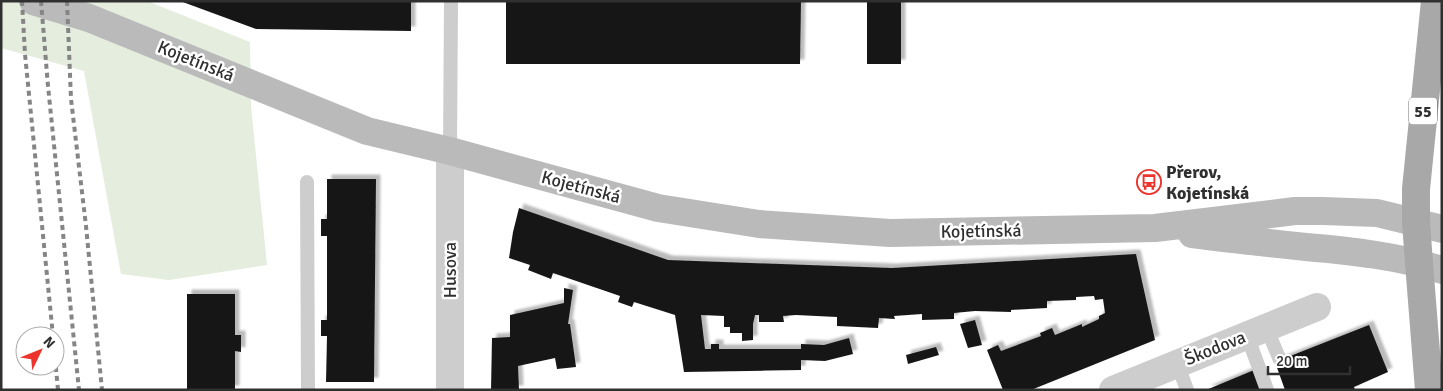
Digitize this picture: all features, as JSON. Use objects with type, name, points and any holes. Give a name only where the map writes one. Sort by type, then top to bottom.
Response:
[{"type":"main road","name":"Kojetínská","points":[[33,1],[88,18],[367,131],[450,151],[658,208],[759,224],[890,233],[1155,228],[1295,211],[1377,213],[1429,225]]},
{"type":"main road","name":"55","points":[[1429,390],[1429,225],[1416,189],[1434,1]]},
{"type":"main road","name":"Kojetínská","points":[[1155,228],[1234,240],[1368,253],[1430,266]]},
{"type":"street","name":"Husova","points":[[450,151],[450,390]]},
{"type":"street","name":"Škodova","points":[[1113,390],[1317,307]]},
{"type":"lane","points":[[450,1],[450,151]]},
{"type":"lane","points":[[307,182],[308,390]]},
{"type":"lane","points":[[1256,331],[1280,360]]},
{"type":"lane","points":[[1256,331],[1267,390]]},
{"type":"lane","points":[[1177,363],[1188,390]]},
{"type":"green space","points":[[1,1],[147,1],[250,42],[251,106],[267,265],[169,280],[121,274],[84,71],[1,48]]},
{"type":"building","points":[[180,1],[411,1],[411,31],[256,29]]},
{"type":"building","points":[[506,1],[801,1],[800,64],[506,64]]},
{"type":"building","points":[[867,1],[901,1],[901,64],[867,64]]},
{"type":"building","points":[[327,179],[376,179],[374,382],[326,382],[327,336],[321,336],[321,320],[327,320],[327,236],[321,236],[321,219],[327,219]]},
{"type":"building","points":[[519,208],[668,260],[892,268],[1136,254],[1155,340],[1031,390],[1003,390],[987,350],[998,345],[1001,351],[1041,336],[1040,333],[1052,328],[1055,335],[1082,324],[1082,327],[1099,319],[1099,316],[1105,313],[1103,299],[1095,300],[1094,296],[1076,297],[1076,300],[1047,301],[1047,308],[1011,310],[1011,312],[975,311],[954,313],[954,319],[922,320],[922,314],[894,316],[895,319],[879,318],[878,328],[837,326],[837,317],[796,315],[783,316],[784,322],[759,322],[759,315],[755,315],[753,340],[742,341],[742,333],[730,333],[730,327],[724,327],[724,316],[701,315],[705,349],[711,349],[711,344],[719,344],[719,349],[801,349],[801,344],[824,345],[849,338],[853,354],[825,361],[801,360],[801,370],[684,372],[675,315],[634,302],[632,307],[618,302],[620,296],[553,273],[551,279],[528,270],[530,265],[509,258]]},
{"type":"building","points":[[564,288],[573,290],[568,324],[570,324],[576,367],[557,369],[555,358],[518,366],[519,390],[491,390],[492,338],[510,337],[510,315],[564,303]]},
{"type":"building","points":[[187,294],[235,294],[235,335],[241,335],[241,352],[235,351],[235,390],[187,390]]},
{"type":"building","points":[[975,320],[982,345],[968,348],[960,324]]},
{"type":"building","points":[[1369,325],[1388,372],[1354,387],[1355,390],[1285,390],[1275,362]]},
{"type":"building","points":[[936,347],[939,355],[908,364],[906,355]]},
{"type":"building","points":[[1259,368],[1266,390],[1206,390]]},
{"type":"railway","points":[[22,1],[25,54],[52,326]]},
{"type":"railway","points":[[41,1],[79,390]]},
{"type":"railway","points":[[67,1],[71,99],[102,390]]},
{"type":"railway","points":[[57,376],[58,390]]},
{"type":"place","name":"Přerov, Kojetínská","points":[[1149,182]]}]
